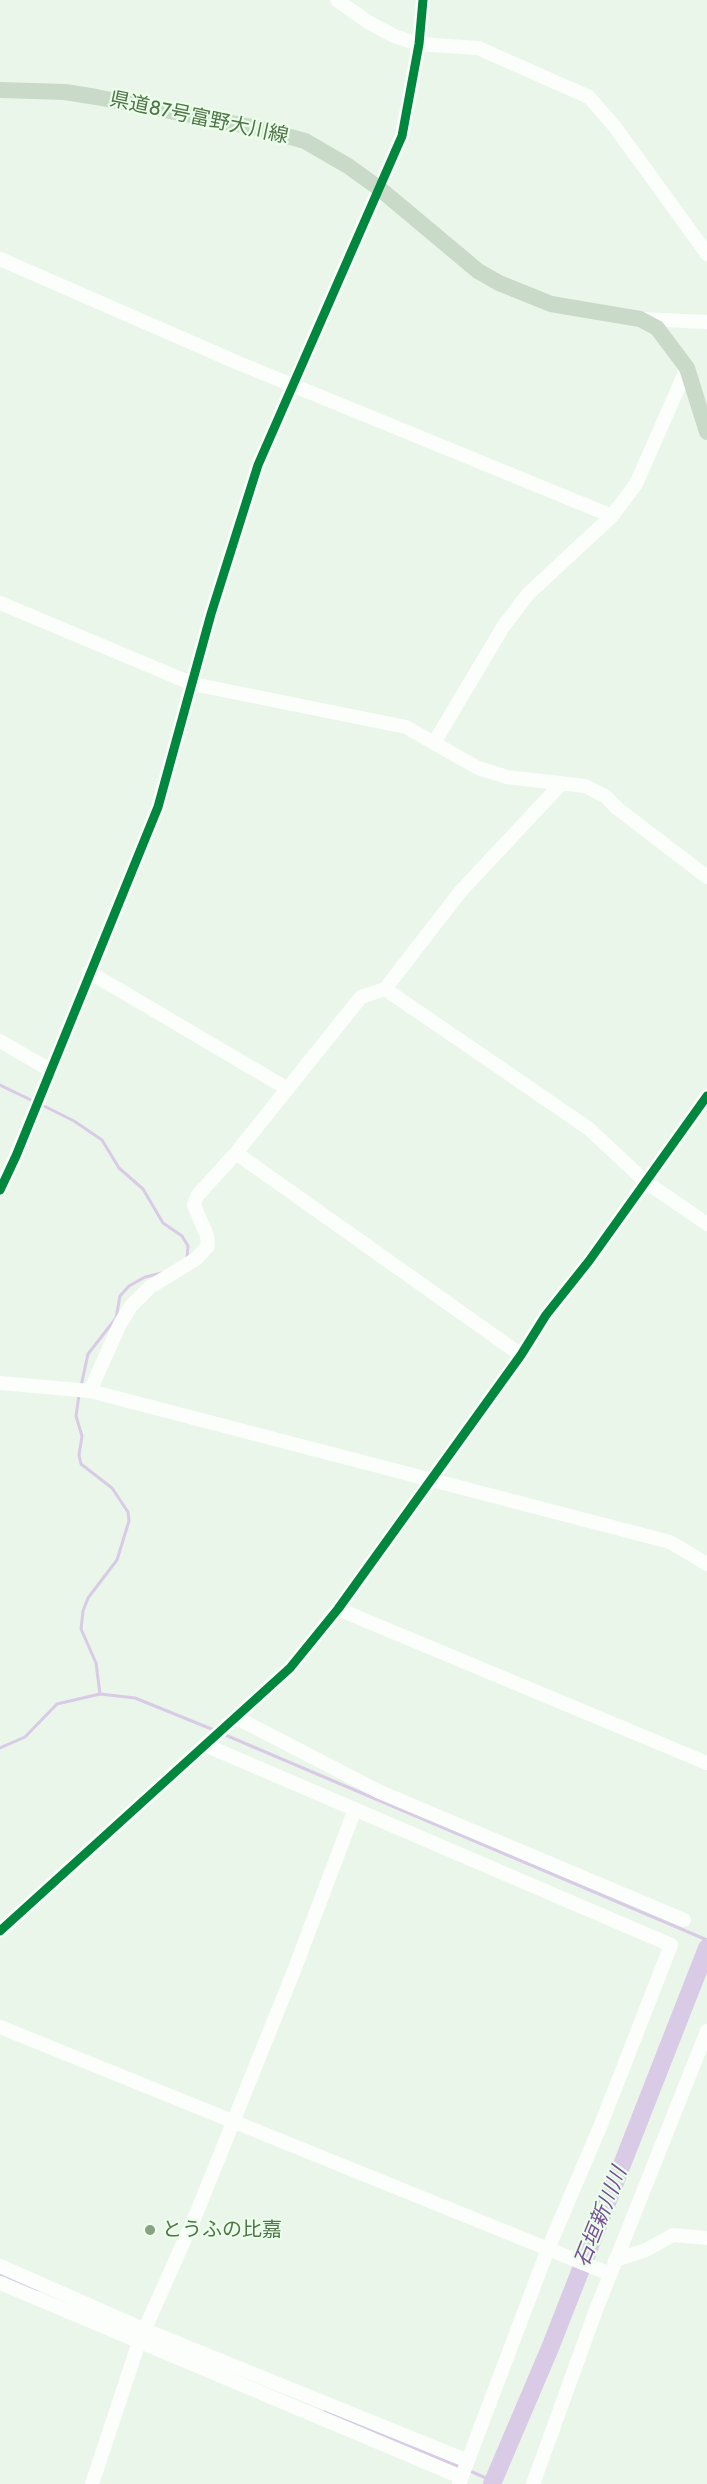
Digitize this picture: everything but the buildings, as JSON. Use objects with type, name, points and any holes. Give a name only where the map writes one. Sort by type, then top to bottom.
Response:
[{"type":"main road","name":"県道87号富野大川線","points":[[0,90],[65,92],[96,96],[258,128],[305,141],[348,166],[380,189],[478,270],[499,283],[551,304],[640,319],[657,328],[687,368],[707,432]]},
{"type":"street","points":[[338,0],[368,22],[394,36],[419,44],[478,48],[589,97],[615,127],[707,254]]},
{"type":"street","points":[[0,1190],[3,1175],[50,1070],[158,807],[210,614],[242,510],[293,385],[402,136],[419,44],[423,0]]},
{"type":"street","points":[[0,259],[293,385],[612,516]]},
{"type":"street","points":[[640,319],[707,322]]},
{"type":"street","points":[[434,743],[503,627],[528,594],[612,516],[636,484],[687,368]]},
{"type":"street","points":[[0,603],[193,684],[406,727],[465,762],[497,774],[585,786],[604,796],[618,810],[707,877]]},
{"type":"street","points":[[90,1390],[130,1306],[150,1287],[196,1259],[207,1246],[207,1236],[194,1205],[197,1196],[236,1153],[361,997],[385,989],[460,891],[562,783]]},
{"type":"street","points":[[89,972],[286,1088]]},
{"type":"street","points":[[385,989],[588,1128],[646,1182],[707,1224]]},
{"type":"street","points":[[0,1041],[50,1070]]},
{"type":"street","points":[[0,1931],[290,1668],[338,1609],[521,1354],[546,1315],[589,1261],[707,1096]]},
{"type":"street","points":[[236,1153],[521,1354]]},
{"type":"street","points":[[0,1383],[90,1390],[670,1542],[707,1564]]},
{"type":"street","points":[[338,1609],[707,1764]]},
{"type":"street","points":[[237,1718],[380,1792],[684,1920]]},
{"type":"street","points":[[0,2266],[142,2336],[460,2481],[554,2250],[671,1945],[206,1745]]},
{"type":"street","points":[[97,2483],[142,2336],[197,2212],[295,1968],[355,1809]]},
{"type":"street","points":[[0,2027],[610,2274]]},
{"type":"street","points":[[533,2484],[615,2260],[707,2031]]},
{"type":"street","points":[[615,2260],[646,2250],[674,2235],[707,2238]]},
{"type":"street","points":[[0,2283],[468,2461]]},
{"type":"waterway","points":[[0,1085],[33,1101]]},
{"type":"waterway","points":[[42,1105],[74,1121],[102,1140],[119,1168],[143,1189],[163,1223],[182,1236],[188,1246],[187,1258]]},
{"type":"waterway","points":[[81,1386],[88,1354],[116,1318],[120,1296],[129,1286],[145,1277],[162,1273]]},
{"type":"waterway","points":[[79,1395],[76,1416],[82,1436],[79,1455],[81,1464],[112,1488],[128,1512],[129,1521],[117,1560],[88,1598],[83,1611],[81,1629],[96,1663],[100,1694]]},
{"type":"waterway","points":[[0,1748],[25,1737],[57,1704],[100,1694],[135,1698],[214,1730]]},
{"type":"waterway","points":[[223,1734],[707,1940]]},
{"type":"waterway","name":"石垣新川川","points":[[492,2484],[550,2348],[707,1948]]},
{"type":"waterway","points":[[0,2274],[37,2290]]},
{"type":"waterway","points":[[325,2410],[460,2467]]},
{"type":"waterway","points":[[470,2471],[493,2481]]},
{"type":"cycle path","points":[[0,1190],[16,1156],[158,807],[211,614],[258,465],[402,136],[419,44],[423,0]]},
{"type":"cycle path","points":[[0,1931],[290,1668],[338,1609],[521,1355],[546,1315],[589,1261],[707,1096]]},
{"type":"place","name":"とうふの比嘉","points":[[150,2230]]}]
